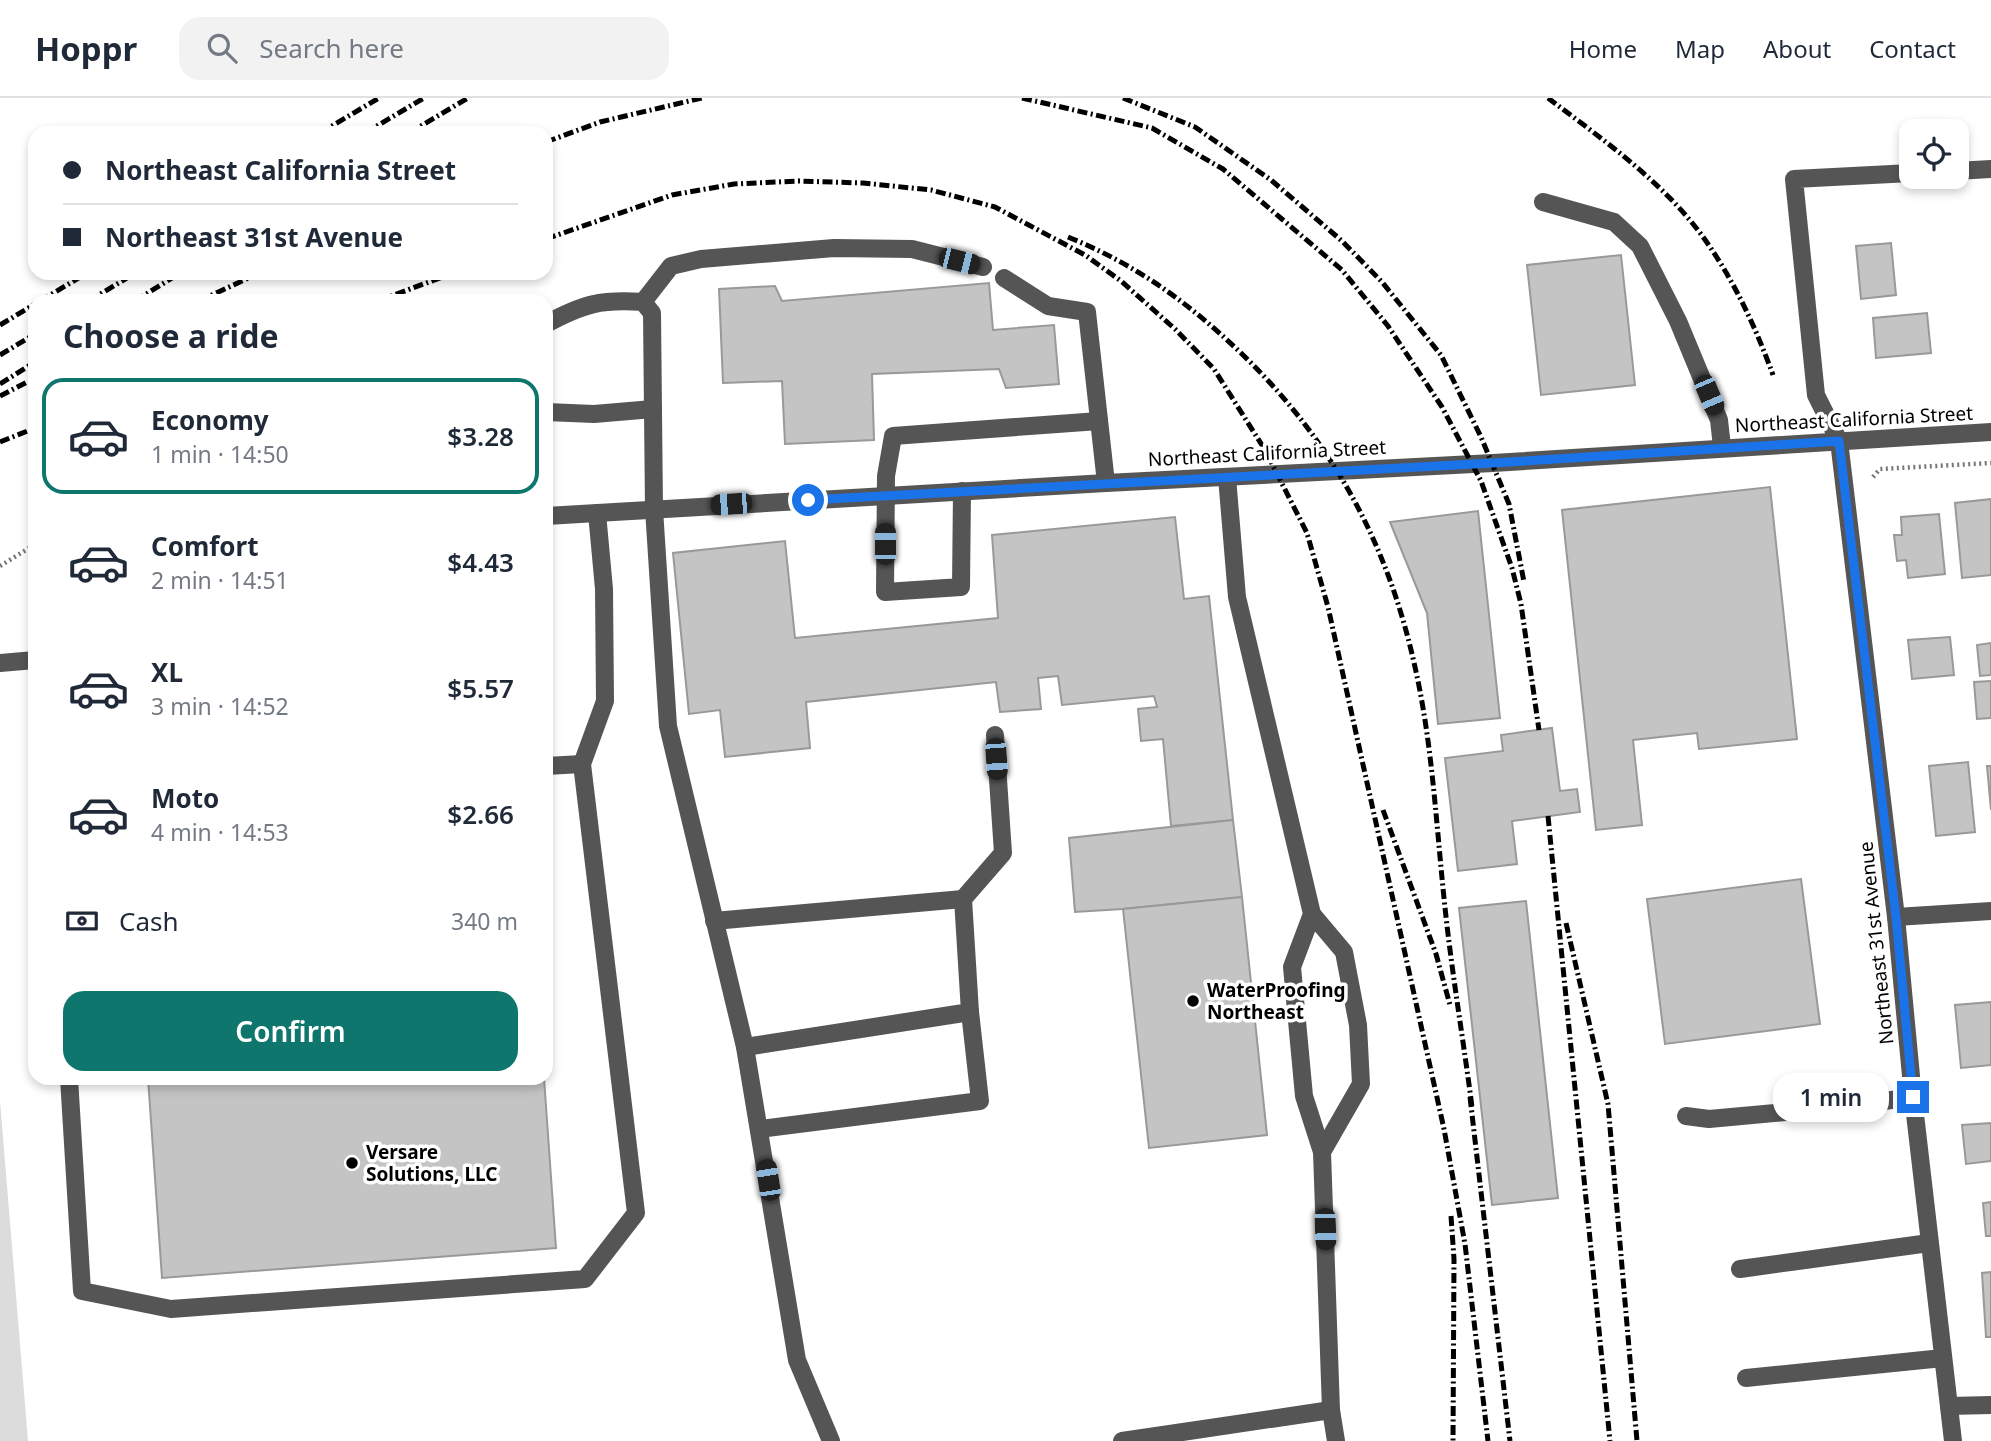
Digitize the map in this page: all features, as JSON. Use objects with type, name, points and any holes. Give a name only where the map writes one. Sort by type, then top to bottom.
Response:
[{"type":"street","points":[[1969,170],[1991,169]]},
{"type":"street","name":"Northeast 31st Avenue","points":[[1899,174],[1794,179],[1816,395],[1839,441],[1896,917],[1913,1097],[1953,1441]]},
{"type":"street","points":[[1543,202],[1614,222],[1640,246],[1678,321],[1719,420],[1722,447]]},
{"type":"street","points":[[643,302],[671,266],[701,259],[834,248],[912,249],[983,267]]},
{"type":"street","points":[[1004,278],[1048,306],[1087,312],[1106,483]]},
{"type":"street","points":[[553,320],[578,307],[616,300],[643,302],[652,313],[654,509],[668,726],[745,1047],[797,1360],[831,1441]]},
{"type":"street","points":[[553,412],[594,414],[653,409]]},
{"type":"street","points":[[962,491],[961,587],[885,592],[886,476],[893,436],[1099,421]]},
{"type":"street","name":"Northeast California Street","points":[[553,516],[1991,432]]},
{"type":"street","points":[[1227,477],[1237,597],[1312,914],[1344,952],[1358,1026],[1361,1084],[1322,1152]]},
{"type":"street","points":[[69,1085],[82,1291],[171,1309],[585,1279],[636,1213],[582,764],[605,701],[604,589],[597,513]]},
{"type":"street","points":[[0,663],[28,661]]},
{"type":"street","points":[[715,921],[964,898],[1003,853],[995,735]]},
{"type":"street","points":[[553,766],[582,764]]},
{"type":"street","points":[[760,1129],[980,1101],[970,1012],[964,898]]},
{"type":"street","points":[[1896,917],[1991,911]]},
{"type":"street","points":[[1312,914],[1292,967],[1304,1096],[1322,1152],[1331,1409],[1336,1441]]},
{"type":"street","points":[[745,1047],[970,1012]]},
{"type":"street","points":[[1686,1116],[1709,1119],[1841,1107],[1913,1097]]},
{"type":"street","points":[[1740,1269],[1930,1243]]},
{"type":"street","points":[[1746,1378],[1943,1358]]},
{"type":"street","points":[[1948,1406],[1991,1405]]},
{"type":"street","points":[[1122,1441],[1331,1409]]},
{"type":"path","points":[[1873,477],[1880,469],[1991,463]]},
{"type":"path","points":[[0,566],[28,548]]},
{"type":"shaded area","points":[[0,1101],[28,1441],[0,1441]]},
{"type":"building","points":[[1891,243],[1896,295],[1861,299],[1856,246]]},
{"type":"building","points":[[1621,255],[1635,385],[1541,395],[1527,265]]},
{"type":"building","points":[[989,283],[993,330],[1054,325],[1059,384],[1006,388],[999,369],[872,374],[874,440],[785,444],[782,381],[723,383],[719,289],[775,286],[782,301]]},
{"type":"building","points":[[1927,313],[1931,353],[1876,358],[1873,318]]},
{"type":"building","points":[[1770,487],[1797,739],[1699,749],[1697,733],[1633,740],[1642,825],[1596,830],[1562,510]]},
{"type":"building","points":[[1991,499],[1991,575],[1962,578],[1955,503]]},
{"type":"building","points":[[1478,511],[1500,718],[1438,724],[1427,613],[1390,522]]},
{"type":"building","points":[[1939,514],[1945,574],[1908,578],[1906,560],[1897,561],[1894,535],[1902,535],[1901,517]]},
{"type":"building","points":[[1175,517],[1184,599],[1209,596],[1233,820],[1171,826],[1163,739],[1141,741],[1138,709],[1157,707],[1154,696],[1062,705],[1058,676],[1038,678],[1041,709],[1000,712],[996,682],[806,702],[810,748],[725,757],[720,710],[689,714],[673,553],[785,541],[795,638],[998,618],[992,535]]},
{"type":"building","points":[[1950,637],[1954,675],[1912,679],[1908,640]]},
{"type":"building","points":[[1991,643],[1991,675],[1980,676],[1977,645]]},
{"type":"building","points":[[1991,681],[1991,718],[1977,719],[1974,682]]},
{"type":"building","points":[[1552,728],[1560,791],[1577,789],[1580,812],[1512,821],[1517,864],[1458,871],[1445,758],[1503,751],[1501,735]]},
{"type":"building","points":[[1968,762],[1975,832],[1936,836],[1929,766]]},
{"type":"building","points":[[1987,766],[1991,766],[1991,810]]},
{"type":"building","points":[[1233,820],[1242,897],[1075,912],[1069,838]]},
{"type":"building","points":[[1801,879],[1820,1024],[1665,1044],[1647,899]]},
{"type":"building","name":"WaterProofing Northeast","points":[[1242,897],[1267,1135],[1149,1148],[1123,909]]},
{"type":"building","points":[[1526,901],[1558,1198],[1492,1205],[1459,908]]},
{"type":"building","points":[[1991,1002],[1991,1065],[1961,1068],[1955,1005]]},
{"type":"building","name":"Versare Solutions, LLC","points":[[148,1085],[544,1085],[556,1248],[162,1278]]},
{"type":"building","points":[[1991,1123],[1991,1161],[1966,1164],[1962,1125]]},
{"type":"building","points":[[1991,1202],[1991,1236],[1986,1236],[1983,1203]]},
{"type":"building","points":[[1991,1272],[1991,1337],[1986,1337],[1982,1273]]},
{"type":"railway","points":[[332,126],[379,98]]},
{"type":"railway","points":[[377,126],[424,98]]},
{"type":"railway","points":[[421,126],[468,98]]},
{"type":"railway","points":[[553,139],[600,122],[702,98]]},
{"type":"railway","points":[[1022,98],[1152,128],[1223,169],[1342,270],[1388,326],[1442,407],[1481,481],[1512,568],[1521,604],[1539,730]]},
{"type":"railway","points":[[1123,98],[1195,127],[1271,180],[1342,241],[1382,282],[1441,355],[1481,437],[1509,504],[1524,582]]},
{"type":"railway","points":[[1548,98],[1637,167],[1696,227],[1739,295],[1773,375]]},
{"type":"railway","points":[[553,237],[672,195],[734,184],[798,181],[863,183],[931,190],[995,207],[1085,255],[1121,281],[1175,329],[1214,369],[1265,450],[1307,533],[1328,607],[1444,1129],[1465,1244],[1488,1441]]},
{"type":"railway","points":[[1068,237],[1117,260],[1161,287],[1202,318],[1242,354],[1304,423],[1330,459],[1372,537],[1404,622],[1421,695],[1450,950],[1472,1107]]},
{"type":"railway","points":[[52,294],[75,280]]},
{"type":"railway","points":[[100,294],[124,280]]},
{"type":"railway","points":[[146,294],[169,280]]},
{"type":"railway","points":[[214,294],[244,280]]},
{"type":"railway","points":[[397,294],[434,280]]},
{"type":"railway","points":[[0,325],[28,308]]},
{"type":"railway","points":[[0,355],[28,338]]},
{"type":"railway","points":[[0,384],[28,366]]},
{"type":"railway","points":[[0,396],[28,382]]},
{"type":"railway","points":[[0,442],[28,431]]},
{"type":"railway","points":[[1383,810],[1436,954],[1450,1005]]},
{"type":"railway","points":[[1548,816],[1610,1441]]},
{"type":"railway","points":[[1566,923],[1608,1104],[1637,1441]]},
{"type":"railway","points":[[1470,1097],[1510,1441]]},
{"type":"railway","points":[[1451,1216],[1454,1259],[1453,1441]]},
{"type":"place","name":"WaterProofing Northeast","points":[[1193,1001]]},
{"type":"place","name":"Versare Solutions, LLC","points":[[352,1163]]},
{"type":"route","points":[[808,500],[1493,463],[1839,441],[1896,917],[1913,1097]]}]
